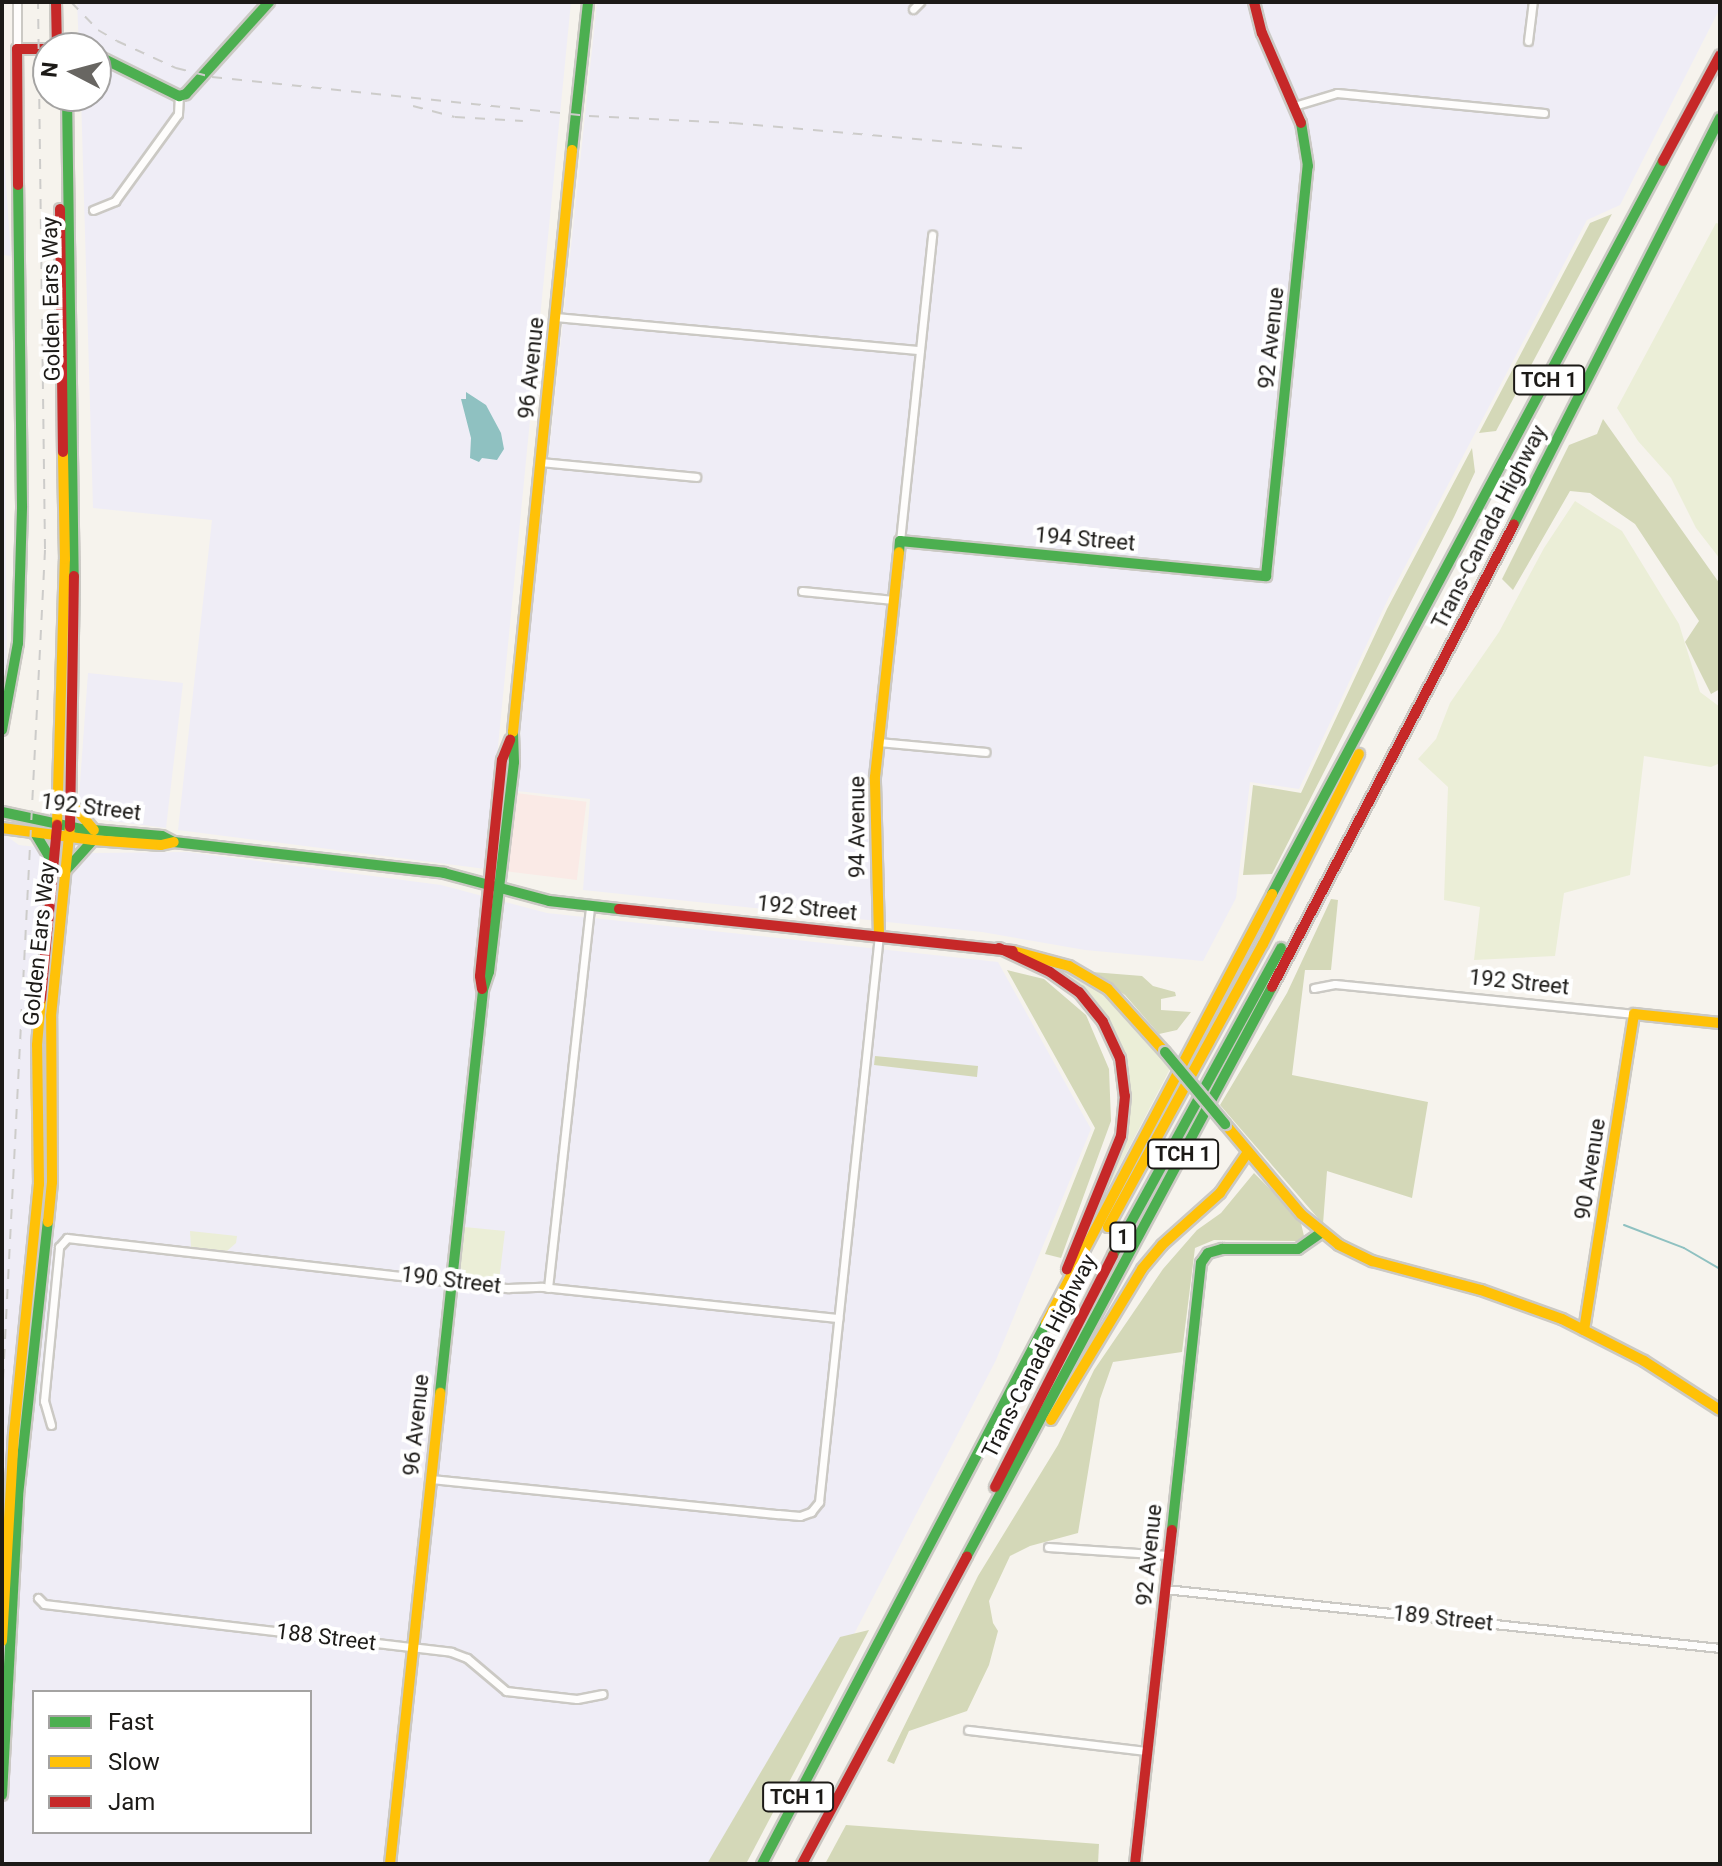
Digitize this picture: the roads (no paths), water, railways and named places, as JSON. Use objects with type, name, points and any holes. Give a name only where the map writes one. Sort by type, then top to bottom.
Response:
[{"type":"main road","points":[[56,2],[57,32]]},
{"type":"main road","points":[[66,2],[67,32]]},
{"type":"main road","points":[[112,63],[179,96],[192,90],[269,2]]},
{"type":"main road","name":"96 Avenue","points":[[390,1864],[483,990],[489,972],[494,888],[514,762],[511,738],[588,2]]},
{"type":"main road","name":"92 Avenue","points":[[1254,2],[1262,33],[1306,141],[1308,181],[1266,576]]},
{"type":"main road","points":[[2,730],[18,643],[22,506],[17,49],[32,49]]},
{"type":"main road","name":"Trans-Canada Highway","points":[[762,1864],[1192,1045],[1720,55]]},
{"type":"main road","name":"Golden Ears Way","points":[[2,1795],[18,1496],[52,1182],[51,1016],[72,804],[75,626],[63,112]]},
{"type":"main road","name":"Golden Ears Way","points":[[2,1641],[14,1434],[39,1184],[37,1045],[57,830],[65,559],[63,112]]},
{"type":"main road","name":"Trans-Canada Highway","points":[[802,1864],[1232,1064],[1354,823],[1510,532],[1720,118]]},
{"type":"main road","points":[[1659,241],[1720,139]]},
{"type":"main road","name":"194 Street","points":[[900,541],[1266,576]]},
{"type":"main road","name":"94 Avenue","points":[[879,935],[875,807],[900,541]]},
{"type":"main road","points":[[67,869],[94,835],[72,804]]},
{"type":"main road","name":"192 Street","points":[[2,812],[70,832],[162,836],[174,842],[444,873],[549,901],[999,948],[1051,959],[1090,977],[1133,1015],[1321,1233],[1362,1257],[1521,1303],[1584,1330],[1663,1372],[1720,1410]]},
{"type":"main road","name":"Trans-Canada Highway","points":[[910,1661],[1101,1277],[1278,952],[1354,823]]},
{"type":"main road","name":"192 Street","points":[[2,828],[35,833],[57,830]]},
{"type":"main road","points":[[35,833],[53,863]]},
{"type":"main road","points":[[999,948],[1050,972],[1079,992],[1103,1022],[1120,1058],[1125,1096],[1121,1136],[1034,1350]]},
{"type":"main road","name":"192 Street","points":[[1634,1014],[1720,1023]]},
{"type":"main road","name":"90 Avenue","points":[[1584,1330],[1634,1014]]},
{"type":"main road","points":[[1008,1483],[1034,1449],[1142,1269],[1169,1238],[1220,1193],[1248,1152]]},
{"type":"main road","name":"92 Avenue","points":[[1135,1864],[1200,1269],[1208,1253],[1222,1249],[1298,1249],[1321,1233]]},
{"type":"street","points":[[17,2],[17,49]]},
{"type":"street","points":[[913,9],[920,2]]},
{"type":"street","points":[[1528,41],[1533,2]]},
{"type":"street","points":[[1294,106],[1337,93],[1544,113]]},
{"type":"street","points":[[93,210],[115,201],[178,114],[179,96]]},
{"type":"street","name":"94 Avenue","points":[[900,541],[932,235]]},
{"type":"street","points":[[556,317],[920,350]]},
{"type":"street","points":[[541,462],[696,477]]},
{"type":"street","points":[[802,591],[894,600]]},
{"type":"street","points":[[879,742],[986,752]]},
{"type":"street","points":[[548,1288],[590,905]]},
{"type":"street","name":"94 Avenue","points":[[431,1479],[800,1516],[811,1512],[819,1502],[879,935]]},
{"type":"street","name":"192 Street","points":[[1314,988],[1335,984],[1634,1014]]},
{"type":"street","name":"190 Street","points":[[51,1425],[44,1401],[59,1247],[64,1239],[508,1288],[548,1288],[838,1318]]},
{"type":"street","points":[[1048,1547],[1168,1555]]},
{"type":"street","name":"189 Street","points":[[1165,1589],[1720,1648]]},
{"type":"street","name":"188 Street","points":[[38,1598],[44,1604],[462,1655],[506,1691],[577,1699],[603,1694]]},
{"type":"street","points":[[968,1730],[1147,1751]]},
{"type":"water","points":[[466,392],[486,405],[501,433],[504,449],[497,460],[482,458],[479,462],[470,458],[471,438],[461,399],[466,399]]},
{"type":"waterway","points":[[1624,1225],[1684,1248],[1720,1269]]},
{"type":"railway","points":[[2,1399],[45,549],[38,2]]},
{"type":"railway","points":[[71,2],[98,30],[117,41],[176,68],[212,77],[589,116],[733,123],[1031,149]]},
{"type":"railway","points":[[413,106],[455,117],[523,121]]}]
